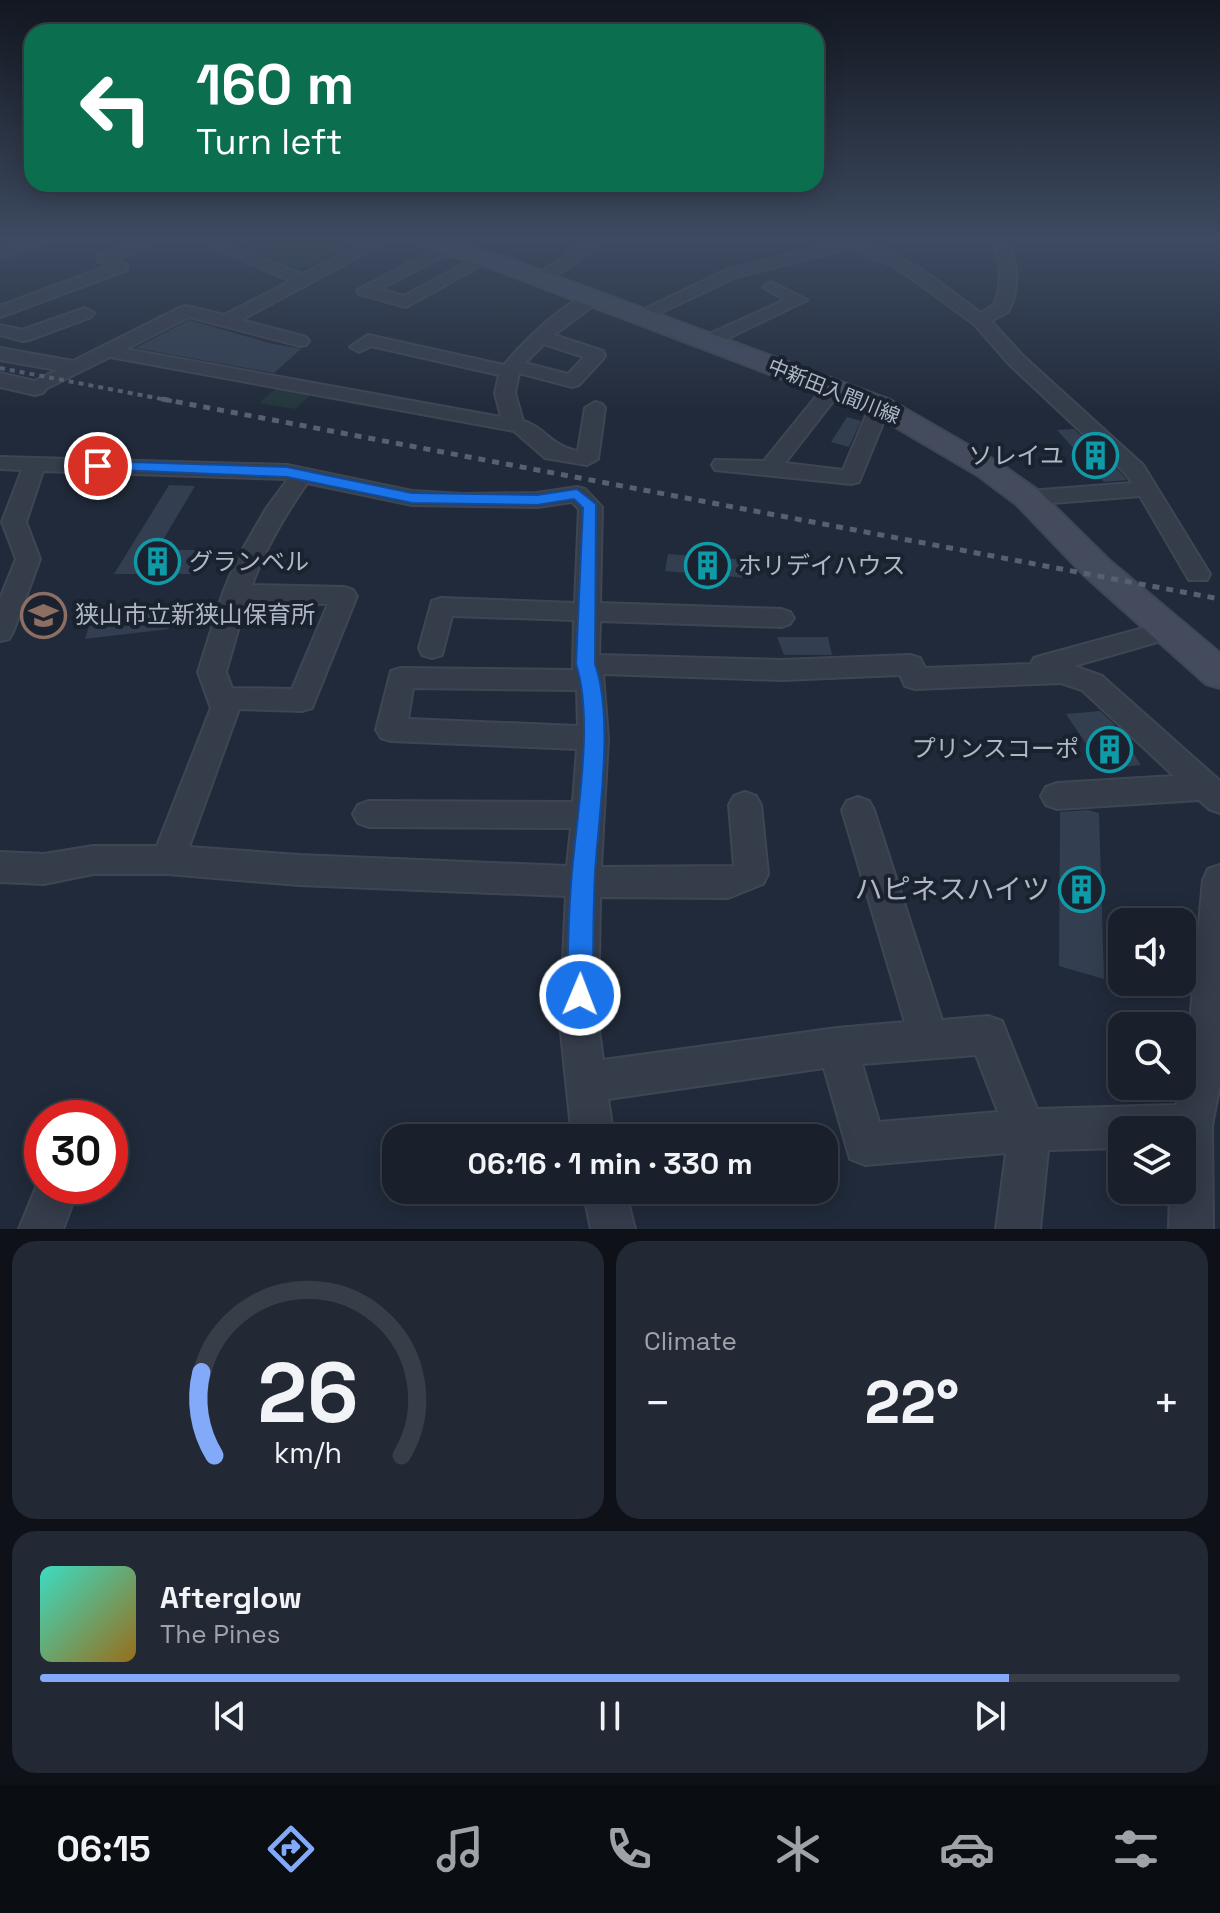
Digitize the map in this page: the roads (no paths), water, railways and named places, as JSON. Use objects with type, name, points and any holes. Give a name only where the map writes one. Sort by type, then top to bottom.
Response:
[{"type":"main road","name":"中新田入間川線","points":[[591,299],[880,406],[988,469],[1028,498],[1097,568],[1220,674]]},
{"type":"street","points":[[0,312],[37,298]]},
{"type":"street","points":[[0,380],[35,388],[187,311],[222,322],[269,298]]},
{"type":"street","points":[[394,298],[406,302],[413,298]]},
{"type":"street","points":[[637,317],[677,298]]},
{"type":"street","points":[[706,342],[799,300],[795,298]]},
{"type":"street","points":[[950,298],[980,320],[1016,360],[1135,470],[1198,574]]},
{"type":"street","points":[[980,320],[1002,308],[1005,298]]},
{"type":"street","points":[[514,425],[505,386],[512,369],[541,337],[591,299]]},
{"type":"street","points":[[0,330],[23,336],[85,313]]},
{"type":"street","points":[[228,320],[300,341]]},
{"type":"street","points":[[359,347],[368,340],[572,381],[596,355],[541,337]]},
{"type":"street","points":[[105,351],[514,425],[522,427],[553,453],[587,459],[595,408]]},
{"type":"street","points":[[0,354],[74,367]]},
{"type":"street","points":[[770,468],[834,387]]},
{"type":"street","points":[[723,465],[851,477],[880,406]]},
{"type":"street","points":[[0,463],[302,475],[412,498],[537,500],[577,494],[591,507],[587,610],[593,738],[583,882],[579,1023],[591,1124]]},
{"type":"street","points":[[0,632],[28,559],[14,522],[35,464]]},
{"type":"street","points":[[168,860],[225,708],[212,672],[236,593],[248,561],[277,509],[302,475]]},
{"type":"street","points":[[1028,498],[1147,489]]},
{"type":"street","points":[[221,698],[302,700],[344,596],[236,593]]},
{"type":"street","points":[[432,648],[441,607],[781,618]]},
{"type":"street","points":[[1047,674],[1044,665],[1169,630]]},
{"type":"street","points":[[593,738],[391,730],[401,678],[910,665],[915,679],[1062,673],[1092,683],[1213,793]]},
{"type":"street","points":[[1057,796],[1213,793]]},
{"type":"street","points":[[0,867],[44,869],[93,860],[168,860],[299,870],[583,882],[728,883],[751,874],[745,805]]},
{"type":"street","points":[[858,810],[929,1039]]},
{"type":"street","points":[[369,814],[587,815]]},
{"type":"street","points":[[1194,1116],[1206,1055],[1220,880]]},
{"type":"street","points":[[585,1082],[837,1047],[988,1035],[1027,1130],[1018,1229]]},
{"type":"street","points":[[837,1047],[865,1144],[1027,1130],[1108,1128]]},
{"type":"street","points":[[41,1229],[51,1204]]},
{"type":"street","points":[[607,1204],[613,1229]]},
{"type":"street","points":[[1191,1204],[1191,1229]]},
{"type":"railway","points":[[0,368],[172,401]]},
{"type":"railway","points":[[162,399],[1220,599]]},
{"type":"place","name":"ソレイユ","points":[[1095,456]]},
{"type":"place","name":"グランベル","points":[[158,562]]},
{"type":"place","name":"ホリデイハウス","points":[[707,566]]},
{"type":"place","name":"狭山市立新狭山保育所","points":[[44,615]]},
{"type":"place","name":"プリンスコーポ","points":[[1110,749]]},
{"type":"place","name":"ハピネスハイツ","points":[[1081,889]]}]
